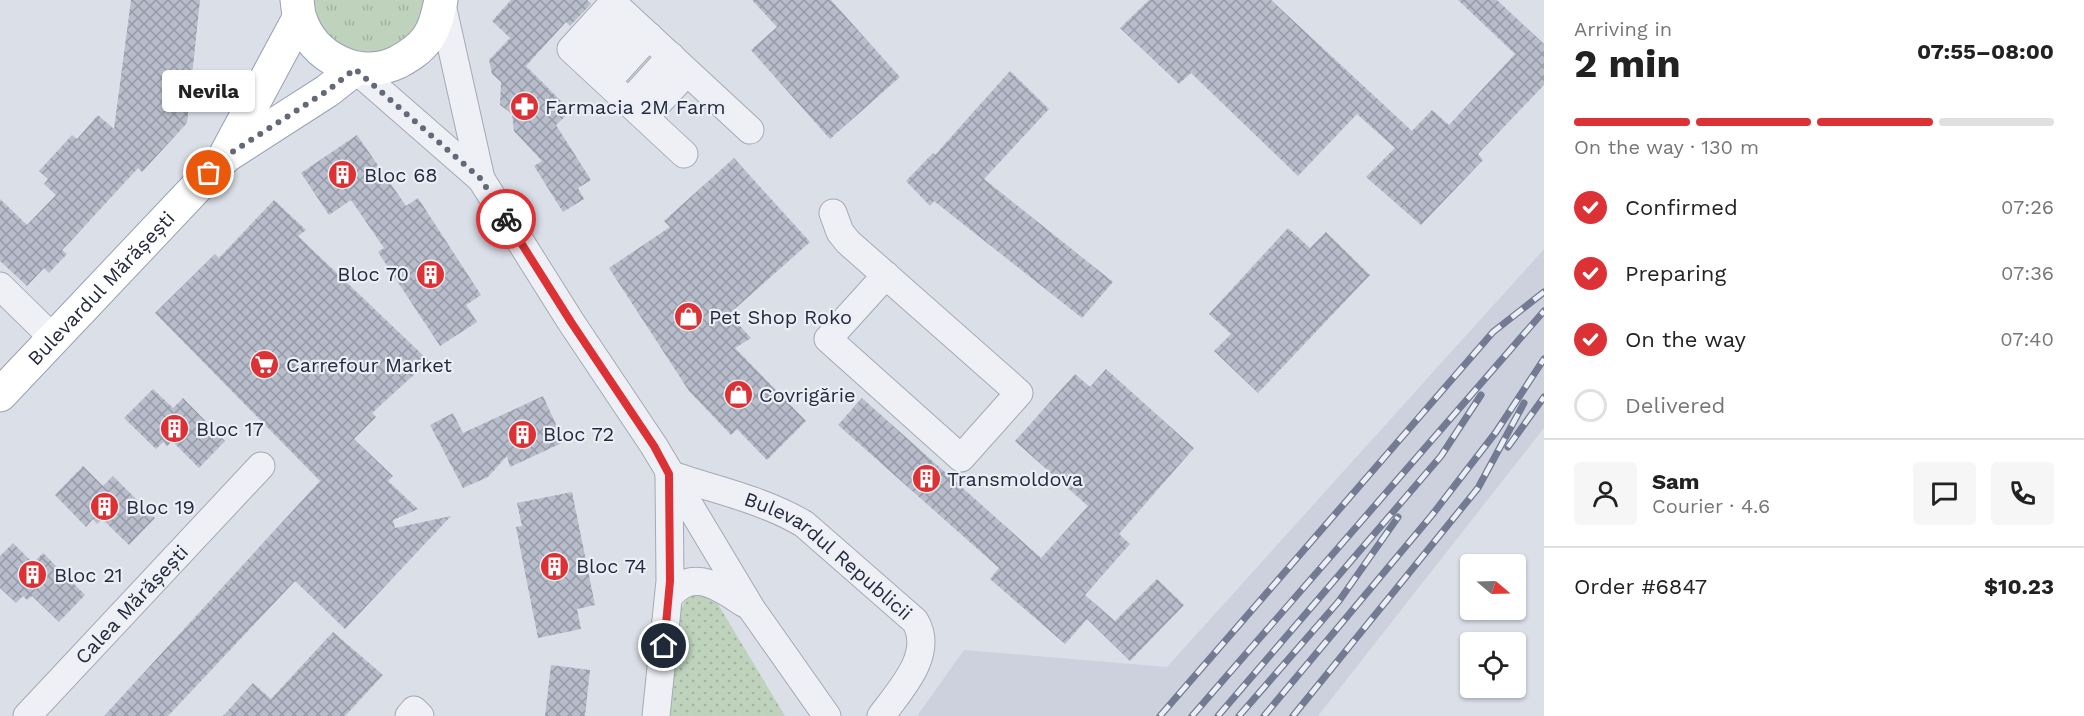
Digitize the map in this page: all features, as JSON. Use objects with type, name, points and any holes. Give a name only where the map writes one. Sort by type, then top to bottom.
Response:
[{"type":"main road","points":[[298,9],[309,37],[324,53],[355,69],[378,69],[412,54],[427,39],[437,21],[441,0]]},
{"type":"main road","name":"Bulevardul Mărășești","points":[[226,156],[298,9]]},
{"type":"main road","name":"Bulevardul Mărășești","points":[[0,395],[226,156],[327,91],[355,69]]},
{"type":"street","points":[[441,0],[481,179]]},
{"type":"street","points":[[684,154],[571,49],[613,3],[750,130]]},
{"type":"street","points":[[598,74],[640,28]]},
{"type":"street","points":[[637,110],[679,64]]},
{"type":"street","points":[[355,69],[481,179],[571,322],[654,446],[751,608],[827,716]]},
{"type":"street","points":[[833,213],[843,238],[886,275],[1019,393],[961,458],[828,339],[886,275]]},
{"type":"street","points":[[0,286],[54,339]]},
{"type":"street","name":"Calea Mărășești","points":[[27,716],[261,466]]},
{"type":"street","points":[[656,716],[669,597],[669,474]]},
{"type":"street","name":"Bulevardul Republicii","points":[[669,474],[788,514],[804,524],[915,621],[920,629],[920,653],[907,680],[881,716]]},
{"type":"street","points":[[669,597],[675,588],[689,582],[708,583],[751,608]]},
{"type":"street","points":[[409,716],[414,710],[420,716]]},
{"type":"shaded area","points":[[1544,249],[1544,428],[1318,716],[917,716],[964,650],[1167,667]]},
{"type":"green space","points":[[314,0],[426,0],[427,3],[417,26],[409,37],[395,46],[380,51],[365,52],[336,41],[325,30],[318,17]]},
{"type":"green space","points":[[690,593],[713,596],[785,716],[667,716],[681,609]]},
{"type":"building","points":[[131,0],[200,0],[187,123],[142,172],[138,168],[62,250],[67,254],[49,273],[44,268],[27,286],[0,261],[0,199],[27,225],[56,195],[44,184],[48,179],[39,171],[72,135],[77,139],[98,115],[114,129]]},
{"type":"building","points":[[511,0],[587,0],[591,4],[570,26],[566,22],[526,66],[571,111],[556,125],[591,180],[578,188],[584,199],[563,212],[534,166],[542,161],[514,131],[512,114],[500,105],[501,82],[492,74],[489,60],[510,38],[492,21]]},
{"type":"building","points":[[752,0],[831,0],[900,77],[830,139],[751,50],[777,27]]},
{"type":"building","points":[[1149,0],[1271,0],[1412,131],[1432,110],[1449,125],[1515,54],[1458,0],[1497,0],[1544,44],[1544,85],[1478,154],[1483,160],[1421,225],[1366,177],[1395,148],[1357,114],[1298,176],[1191,73],[1179,84],[1120,28]]},
{"type":"building","points":[[1010,71],[1049,109],[984,179],[1113,282],[1082,318],[934,201],[930,206],[906,181],[933,153],[935,155]]},
{"type":"building","name":"Bloc 70","points":[[357,135],[406,206],[418,198],[481,295],[466,305],[477,322],[440,346],[378,252],[384,248],[351,200],[329,215],[301,173]]},
{"type":"building","points":[[734,158],[810,242],[729,314],[751,338],[735,348],[806,421],[767,460],[737,429],[731,435],[689,391],[609,268],[670,227],[664,221]]},
{"type":"building","points":[[274,200],[306,230],[298,236],[429,361],[372,413],[376,417],[354,439],[393,476],[388,481],[418,509],[393,520],[395,528],[451,516],[345,629],[295,581],[168,716],[104,716],[320,481],[155,313],[215,254],[219,258]]},
{"type":"building","points":[[1288,228],[1310,248],[1326,232],[1370,275],[1258,393],[1214,351],[1231,334],[1209,314]]},
{"type":"building","points":[[1106,369],[1194,448],[1119,534],[1130,544],[1085,595],[1115,621],[1157,579],[1184,605],[1130,661],[1087,619],[1065,644],[990,579],[999,568],[838,425],[862,398],[1041,558],[1088,506],[1015,441],[1075,374],[1090,387]]},
{"type":"building","name":"Bloc 17","points":[[153,389],[173,408],[183,398],[225,441],[199,468],[172,441],[167,446],[163,442],[156,449],[124,418]]},
{"type":"building","points":[[543,396],[564,442],[510,467],[507,456],[488,477],[463,488],[430,425],[453,413],[463,433]]},
{"type":"building","name":"Bloc 19","points":[[83,466],[103,486],[113,476],[155,518],[129,545],[102,519],[97,524],[93,519],[86,527],[55,495]]},
{"type":"building","name":"Bloc 74","points":[[572,492],[595,605],[577,609],[581,629],[538,638],[516,527],[522,526],[517,503]]},
{"type":"building","name":"Bloc 21","points":[[13,543],[33,563],[43,553],[85,595],[59,622],[32,596],[27,600],[23,596],[16,603],[0,588],[0,556]]},
{"type":"building","points":[[333,632],[383,675],[345,716],[223,716],[253,683],[271,699]]},
{"type":"building","points":[[551,665],[590,670],[585,716],[545,716]]},
{"type":"railway","points":[[1160,716],[1493,332],[1544,292]]},
{"type":"railway","points":[[1192,716],[1544,311]]},
{"type":"railway","points":[[1264,716],[1432,515],[1496,432],[1544,359]]},
{"type":"railway","points":[[1218,716],[1441,456],[1481,395]]},
{"type":"railway","points":[[1508,447],[1544,397]]},
{"type":"railway","points":[[1293,716],[1478,488],[1524,403]]},
{"type":"railway","points":[[1239,716],[1339,601],[1398,517]]},
{"type":"way so far","points":[[209,173],[226,156],[327,91],[355,69],[481,179],[506,219]]},
{"type":"place","name":"Farmacia 2M Farm","points":[[524,107]]},
{"type":"place","name":"Nevila","points":[[209,173]]},
{"type":"place","name":"Bloc 68","points":[[343,175]]},
{"type":"place","name":"Bloc 70","points":[[430,274]]},
{"type":"place","name":"Pet Shop Roko","points":[[688,317]]},
{"type":"place","name":"Carrefour Market","points":[[265,365]]},
{"type":"place","name":"Covrigărie","points":[[738,395]]},
{"type":"place","name":"Bloc 17","points":[[175,429]]},
{"type":"place","name":"Bloc 72","points":[[522,434]]},
{"type":"place","name":"Transmoldova","points":[[926,479]]},
{"type":"place","name":"Bloc 19","points":[[105,507]]},
{"type":"place","name":"Bloc 74","points":[[555,566]]},
{"type":"place","name":"Bloc 21","points":[[33,575]]},
{"type":"route","points":[[506,219],[571,322],[654,446],[669,474],[670,581],[664,646]]}]
